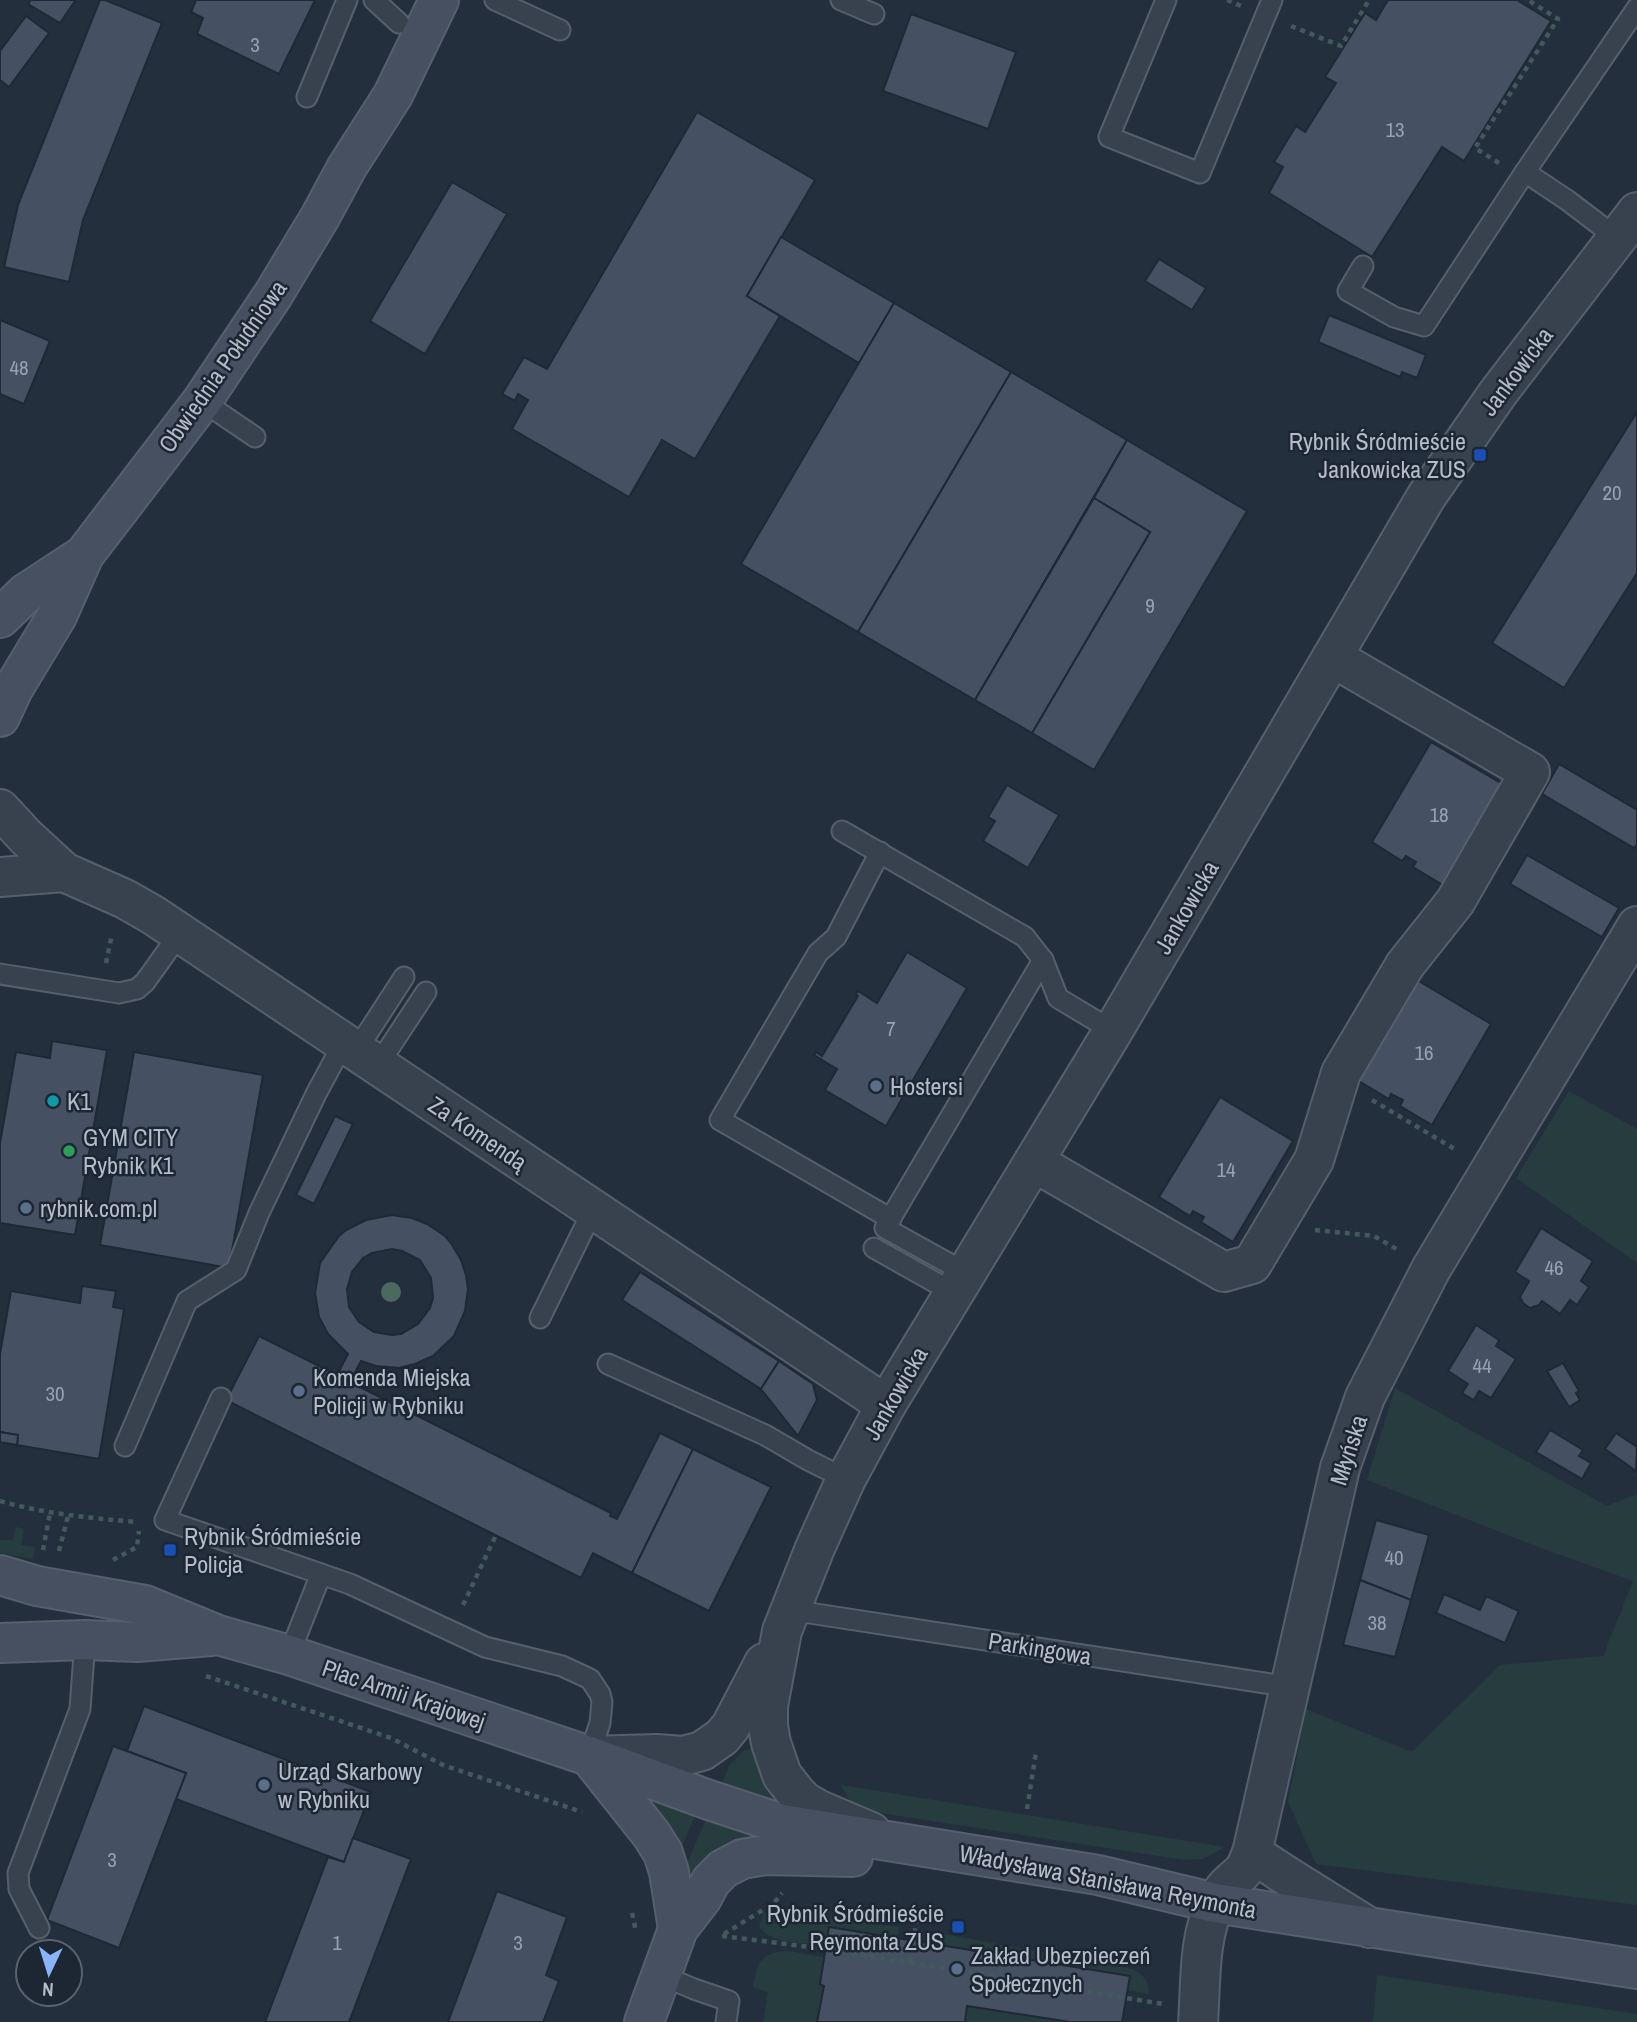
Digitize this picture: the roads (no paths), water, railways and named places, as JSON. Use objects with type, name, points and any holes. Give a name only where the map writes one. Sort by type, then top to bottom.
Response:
[{"type":"street","name":"Obwiednia Południowa","points":[[0,717],[13,689],[57,616],[84,555],[202,401],[273,295],[347,167],[393,95],[439,0]]},
{"type":"street","name":"Obwiednia Południowa","points":[[347,167],[374,86],[394,8]]},
{"type":"street","name":"Jankowicka","points":[[786,1620],[846,1479],[886,1405],[1113,1031],[1413,519],[1452,457],[1517,367],[1627,225]]},
{"type":"street","name":"Obwiednia Południowa","points":[[0,618],[26,593],[84,555]]},
{"type":"street","points":[[1034,1162],[1224,1272],[1252,1264],[1284,1212],[1314,1160],[1341,1073],[1405,965],[1455,902],[1531,772],[1332,657]]},
{"type":"street","name":"Za Komendą","points":[[0,809],[64,872],[133,903],[180,933],[886,1405]]},
{"type":"street","name":"Za Komendą","points":[[0,877],[64,872]]},
{"type":"street","name":"Młyńska","points":[[1198,2022],[1202,1954],[1209,1922],[1215,1903],[1226,1885],[1244,1870],[1252,1853],[1340,1468],[1365,1397],[1431,1269],[1637,926]]},
{"type":"street","name":"Plac Armii Krajowej","points":[[0,1575],[31,1577],[145,1605],[218,1635],[289,1655],[589,1756]]},
{"type":"street","points":[[589,1756],[683,1756],[707,1748],[731,1726],[786,1620]]},
{"type":"street","points":[[786,1620],[767,1720],[771,1743],[782,1775],[805,1802],[908,1845]]},
{"type":"street","name":"Plac Armii Krajowej","points":[[0,1643],[85,1640],[137,1642],[218,1635]]},
{"type":"street","points":[[589,1756],[663,1853],[669,1872],[701,1936]]},
{"type":"street","name":"Władysława Stanisława Reymonta","points":[[589,1756],[776,1823],[1098,1875],[1215,1903],[1637,1969]]},
{"type":"street","points":[[644,2022],[661,1975],[701,1936],[716,1875],[723,1869],[743,1859],[766,1855],[855,1857],[908,1845]]},
{"type":"street","points":[[1252,1853],[1370,1928]]},
{"type":"lane","points":[[307,97],[347,0]]},
{"type":"lane","points":[[495,0],[560,30]]},
{"type":"lane","points":[[841,0],[874,14]]},
{"type":"lane","points":[[1166,0],[1109,137],[1200,173],[1272,0]]},
{"type":"lane","points":[[1363,266],[1348,292],[1394,317],[1424,326],[1637,8]]},
{"type":"lane","points":[[1525,172],[1567,200],[1627,225]]},
{"type":"lane","points":[[202,401],[255,437]]},
{"type":"lane","points":[[842,831],[1025,937],[1044,960],[1058,998],[1113,1031]]},
{"type":"lane","points":[[880,852],[836,937],[818,953],[720,1120],[888,1224],[960,1283]]},
{"type":"lane","points":[[0,974],[119,993],[136,989],[145,982],[180,933]]},
{"type":"lane","points":[[888,1224],[1044,960]]},
{"type":"lane","points":[[125,1446],[187,1301],[236,1270],[259,1213],[404,977]]},
{"type":"lane","points":[[359,1053],[426,992]]},
{"type":"lane","points":[[540,1318],[593,1210]]},
{"type":"lane","points":[[874,1248],[960,1283]]},
{"type":"lane","points":[[608,1364],[765,1435],[846,1479]]},
{"type":"lane","points":[[221,1398],[165,1520],[350,1584],[485,1647],[554,1664],[590,1679],[600,1694],[602,1703],[600,1723],[589,1756]]},
{"type":"lane","points":[[289,1655],[321,1574]]},
{"type":"lane","name":"Parkingowa","points":[[786,1620],[1291,1687]]},
{"type":"lane","points":[[39,1928],[19,1889],[18,1872],[80,1709],[85,1640]]},
{"type":"lane","points":[[661,1975],[729,2001],[726,2022]]},
{"type":"place","name":"Rybnik Śródmieście Jankowicka ZUS","points":[[1480,455]]},
{"type":"place","name":"Hostersi","points":[[876,1086]]},
{"type":"place","name":"K1","points":[[53,1101]]},
{"type":"place","name":"GYM CITY Rybnik K1","points":[[69,1151]]},
{"type":"place","name":"rybnik.com.pl","points":[[26,1208]]},
{"type":"place","name":"Komenda Miejska Policji w Rybniku","points":[[299,1391]]},
{"type":"place","name":"Rybnik Śródmieście Policja","points":[[170,1550]]},
{"type":"place","name":"Urząd Skarbowy w Rybniku","points":[[264,1785]]},
{"type":"place","name":"Rybnik Śródmieście Reymonta ZUS","points":[[958,1927]]},
{"type":"place","name":"Zakład Ubezpieczeń Społecznych","points":[[957,1969]]}]
